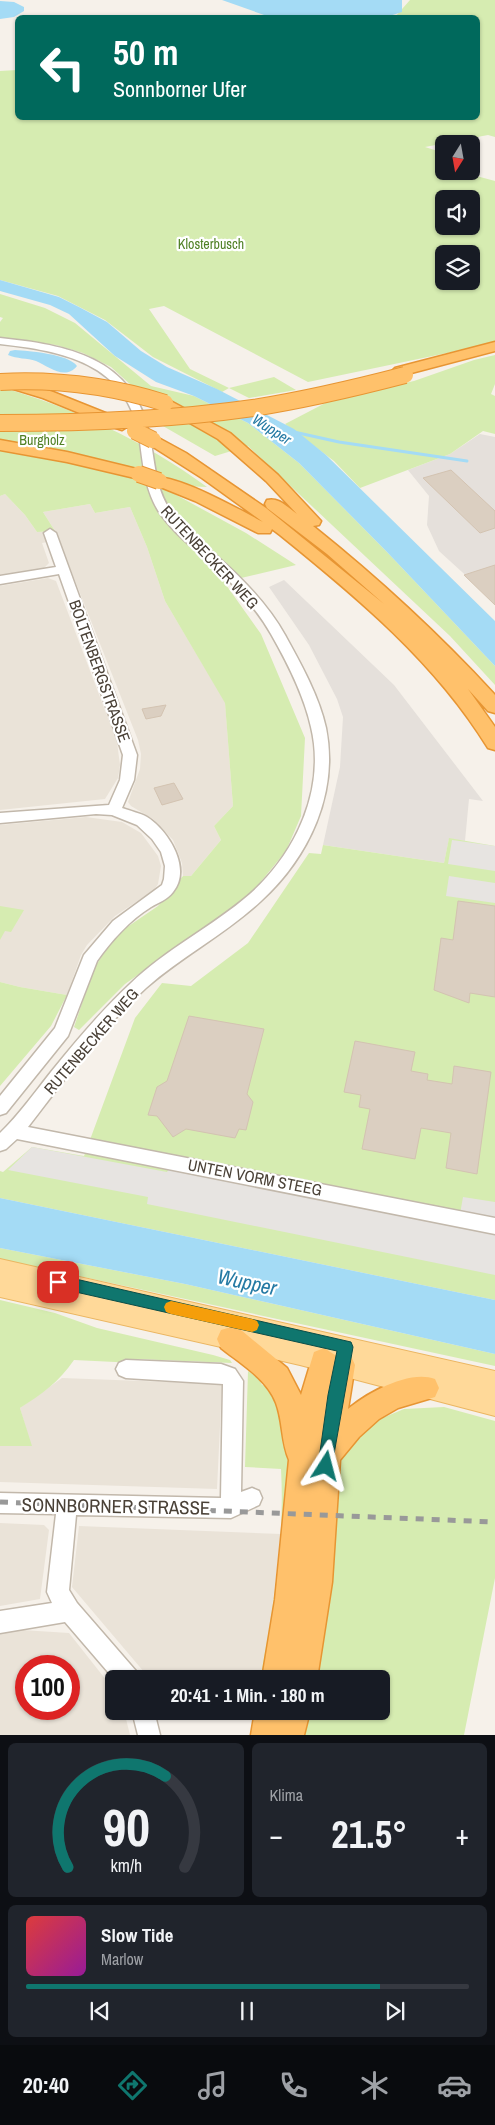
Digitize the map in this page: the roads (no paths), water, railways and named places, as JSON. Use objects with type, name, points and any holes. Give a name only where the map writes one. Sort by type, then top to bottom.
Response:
[{"type":"highway","points":[[0,423],[122,420],[214,413],[304,399],[495,346]]},
{"type":"highway","points":[[0,416],[117,415],[208,408],[300,394],[495,352]]},
{"type":"highway","points":[[0,372],[69,393],[142,429],[193,451],[246,484],[360,571],[416,624],[495,707]]},
{"type":"highway","points":[[0,381],[45,380],[94,385],[118,389],[165,403],[224,436],[252,459],[323,531],[354,558],[360,571]]},
{"type":"highway","points":[[0,381],[48,395],[142,429],[273,521],[392,620],[454,685],[487,729],[495,744]]},
{"type":"highway","points":[[0,445],[67,456],[139,474],[201,496],[246,518],[305,556],[348,590],[410,646],[446,685],[495,744]]},
{"type":"highway","points":[[231,1339],[277,1377],[290,1402],[299,1450],[301,1487]]},
{"type":"highway","points":[[303,1670],[316,1590],[323,1479],[335,1395],[335,1354]]},
{"type":"highway","points":[[279,1670],[292,1591],[307,1431],[317,1382],[335,1354]]},
{"type":"highway","points":[[328,1453],[347,1428],[367,1410],[399,1393],[425,1388]]},
{"type":"highway","points":[[267,1735],[270,1720]]},
{"type":"highway","points":[[288,1735],[292,1720]]},
{"type":"main road","points":[[0,1269],[335,1354],[425,1388],[495,1404]]},
{"type":"main road","points":[[0,1287],[231,1339],[335,1354],[495,1382]]},
{"type":"street","name":"RUTENBECKER WEG","points":[[0,341],[42,346],[79,356],[105,369],[122,384],[135,406],[144,431],[148,470],[158,500],[168,516],[185,534],[238,583],[275,629],[311,701],[320,743],[321,773],[314,812],[306,834],[294,854],[274,880],[254,898],[136,988],[94,1033],[14,1131],[0,1144]]},
{"type":"street","name":"BOLTENBERGSTRASSE","points":[[50,533],[130,756],[127,780],[114,810]]},
{"type":"street","points":[[0,580],[63,570]]},
{"type":"street","points":[[0,818],[96,808],[114,810],[142,821],[163,843],[172,866],[170,883],[160,896],[145,903],[118,925],[98,947],[90,960],[62,1031],[0,1108]]},
{"type":"street","name":"UNTEN VORM STEEG","points":[[14,1131],[495,1226]]},
{"type":"street","points":[[126,1369],[221,1373],[228,1375],[233,1381],[232,1508],[252,1498]]},
{"type":"street","name":"SONNBORNER STRASSE","points":[[0,1503],[67,1506],[232,1508]]},
{"type":"street","points":[[67,1506],[58,1592],[69,1611],[120,1670]]},
{"type":"street","points":[[0,1622],[69,1611]]},
{"type":"street","points":[[146,1720],[149,1735]]},
{"type":"water","points":[[222,0],[402,0],[402,12],[392,15],[264,15]]},
{"type":"water","points":[[0,1],[14,2],[24,7],[24,11],[14,17],[0,19]]},
{"type":"water","name":"Wupper","points":[[0,280],[59,297],[79,307],[107,322],[141,351],[167,367],[217,389],[294,429],[326,455],[495,621],[495,666],[299,463],[248,423],[194,396],[156,382],[115,356],[69,314],[50,305],[0,291]]},
{"type":"water","points":[[15,350],[58,356],[73,362],[77,366],[67,372],[56,371],[36,361],[8,355],[10,351]]},
{"type":"water","name":"Wupper","points":[[0,1198],[495,1300],[495,1354],[185,1284],[0,1248]]},
{"type":"waterway","name":"Wupper","points":[[294,432],[339,442],[467,461]]},
{"type":"railway","points":[[0,1502],[495,1522]]},
{"type":"park label","name":"Klosterbusch","points":[[211,244]]},
{"type":"park label","name":"Burgholz","points":[[42,440]]}]
